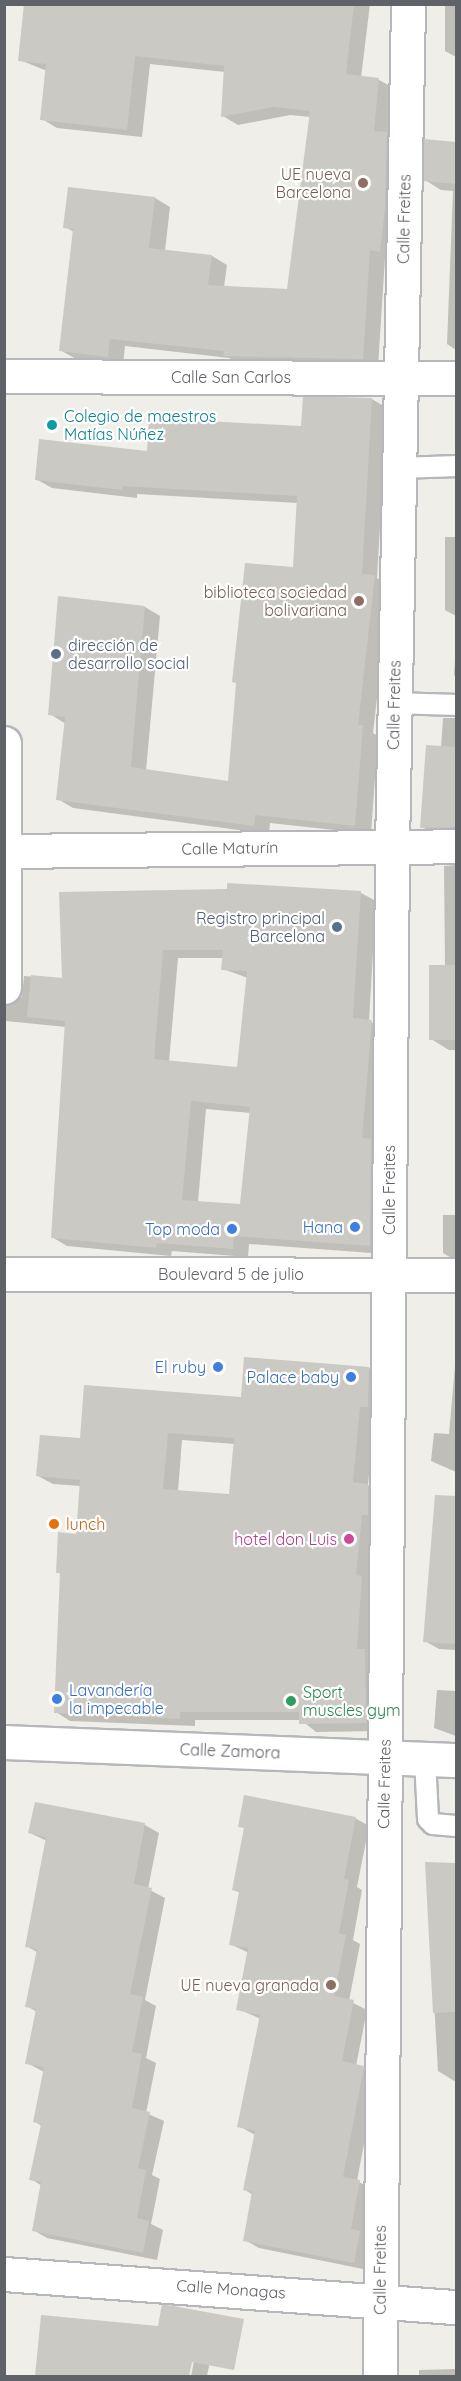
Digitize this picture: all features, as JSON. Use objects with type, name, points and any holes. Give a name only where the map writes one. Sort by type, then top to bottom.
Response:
[{"type":"street","name":"Calle Freites","points":[[380,2376],[392,847],[408,4]]},
{"type":"street","name":"Calle San Carlos","points":[[4,376],[456,378]]},
{"type":"street","points":[[4,743],[4,987]]},
{"type":"street","name":"Calle Maturín","points":[[5,851],[456,846]]},
{"type":"street","name":"Boulevard 5 de julio","points":[[4,1274],[456,1275]]},
{"type":"street","name":"Calle Zamora","points":[[4,1742],[441,1759]]},
{"type":"street","name":"Calle Monagas","points":[[4,2274],[456,2307]]},
{"type":"lane","points":[[400,468],[456,466]]},
{"type":"lane","points":[[394,703],[456,705]]},
{"type":"lane","points":[[441,1759],[428,1819],[434,1824],[456,1826]]},
{"type":"building","points":[[24,4],[354,4],[346,74],[379,78],[374,131],[387,132],[385,207],[380,252],[370,250],[363,359],[223,356],[224,351],[110,339],[108,357],[59,351],[73,229],[63,228],[68,187],[155,197],[149,248],[212,255],[208,285],[287,289],[310,111],[273,107],[221,117],[224,66],[135,56],[127,130],[40,120],[46,64],[18,61]]},
{"type":"building","points":[[424,139],[456,142],[456,184],[423,181]]},
{"type":"building","points":[[303,396],[372,398],[362,574],[375,575],[358,725],[363,725],[355,826],[255,815],[254,826],[56,800],[65,717],[48,715],[58,596],[145,606],[131,767],[228,781],[236,683],[232,682],[245,563],[293,567],[297,496],[122,486],[122,490],[35,480],[39,439],[147,451],[149,418],[301,426]]},
{"type":"building","points":[[426,745],[456,747],[456,827],[420,828]]},
{"type":"building","points":[[227,883],[361,891],[353,1018],[372,1020],[362,1138],[371,1139],[370,1246],[234,1236],[233,1249],[157,1243],[156,1248],[51,1238],[65,1021],[27,1017],[31,975],[62,978],[59,892],[227,889]],"holes":[[[163,950],[223,950],[221,970],[247,971],[237,1067],[154,1059]],[[191,1101],[250,1107],[240,1204],[182,1200]]]},
{"type":"building","points":[[429,965],[456,965],[456,1040],[429,1040]]},
{"type":"building","points":[[244,1357],[369,1367],[368,1407],[360,1407],[353,1482],[368,1484],[368,1515],[362,1515],[356,1575],[362,1576],[357,1649],[365,1649],[366,1723],[299,1724],[299,1712],[180,1712],[180,1719],[54,1713],[60,1573],[56,1573],[58,1532],[76,1534],[80,1480],[36,1476],[40,1435],[80,1438],[84,1385],[241,1397]],"holes":[[[168,1433],[234,1438],[229,1494],[163,1489]]]},
{"type":"building","points":[[435,1495],[456,1496],[456,1644],[423,1642]]},
{"type":"building","points":[[244,1795],[356,1817],[344,1879],[349,1880],[339,1933],[346,1935],[334,1996],[354,2000],[342,2061],[364,2066],[343,2177],[360,2180],[351,2229],[360,2231],[354,2263],[243,2241],[252,2192],[243,2190],[255,2131],[237,2127],[260,2015],[236,2010],[248,1948],[229,1945],[239,1892],[232,1890],[244,1828],[238,1827]]},
{"type":"building","points":[[35,1802],[145,1823],[134,1884],[152,1888],[130,1994],[143,1997],[132,2052],[142,2054],[132,2108],[150,2112],[138,2168],[146,2170],[137,2218],[149,2221],[143,2253],[32,2231],[41,2182],[29,2180],[41,2124],[33,2122],[44,2067],[25,2064],[36,2009],[25,2007],[37,1949],[25,1947],[46,1837],[28,1833]]},
{"type":"building","points":[[425,1862],[456,1863],[456,2012],[433,2013]]},
{"type":"building","points":[[162,2304],[244,2319],[234,2370],[192,2362],[189,2376],[35,2376],[41,2315],[158,2326]]},
{"type":"place","name":"UE nueva Barcelona","points":[[363,183]]},
{"type":"place","name":"Colegio de maestros Matías Núñez","points":[[52,425]]},
{"type":"place","name":"biblioteca sociedad bolivariana","points":[[359,601]]},
{"type":"place","name":"dirección de desarrollo social","points":[[56,654]]},
{"type":"place","name":"Registro principal Barcelona","points":[[337,927]]},
{"type":"place","name":"Hana","points":[[355,1227]]},
{"type":"place","name":"Top moda","points":[[232,1229]]},
{"type":"place","name":"El ruby","points":[[218,1367]]},
{"type":"place","name":"Palace baby","points":[[351,1377]]},
{"type":"place","name":"lunch","points":[[54,1524]]},
{"type":"place","name":"hotel don Luis","points":[[349,1539]]},
{"type":"place","name":"Lavandería la impecable","points":[[57,1699]]},
{"type":"place","name":"Sport muscles gym","points":[[291,1701]]},
{"type":"place","name":"UE nueva granada","points":[[331,1985]]}]
